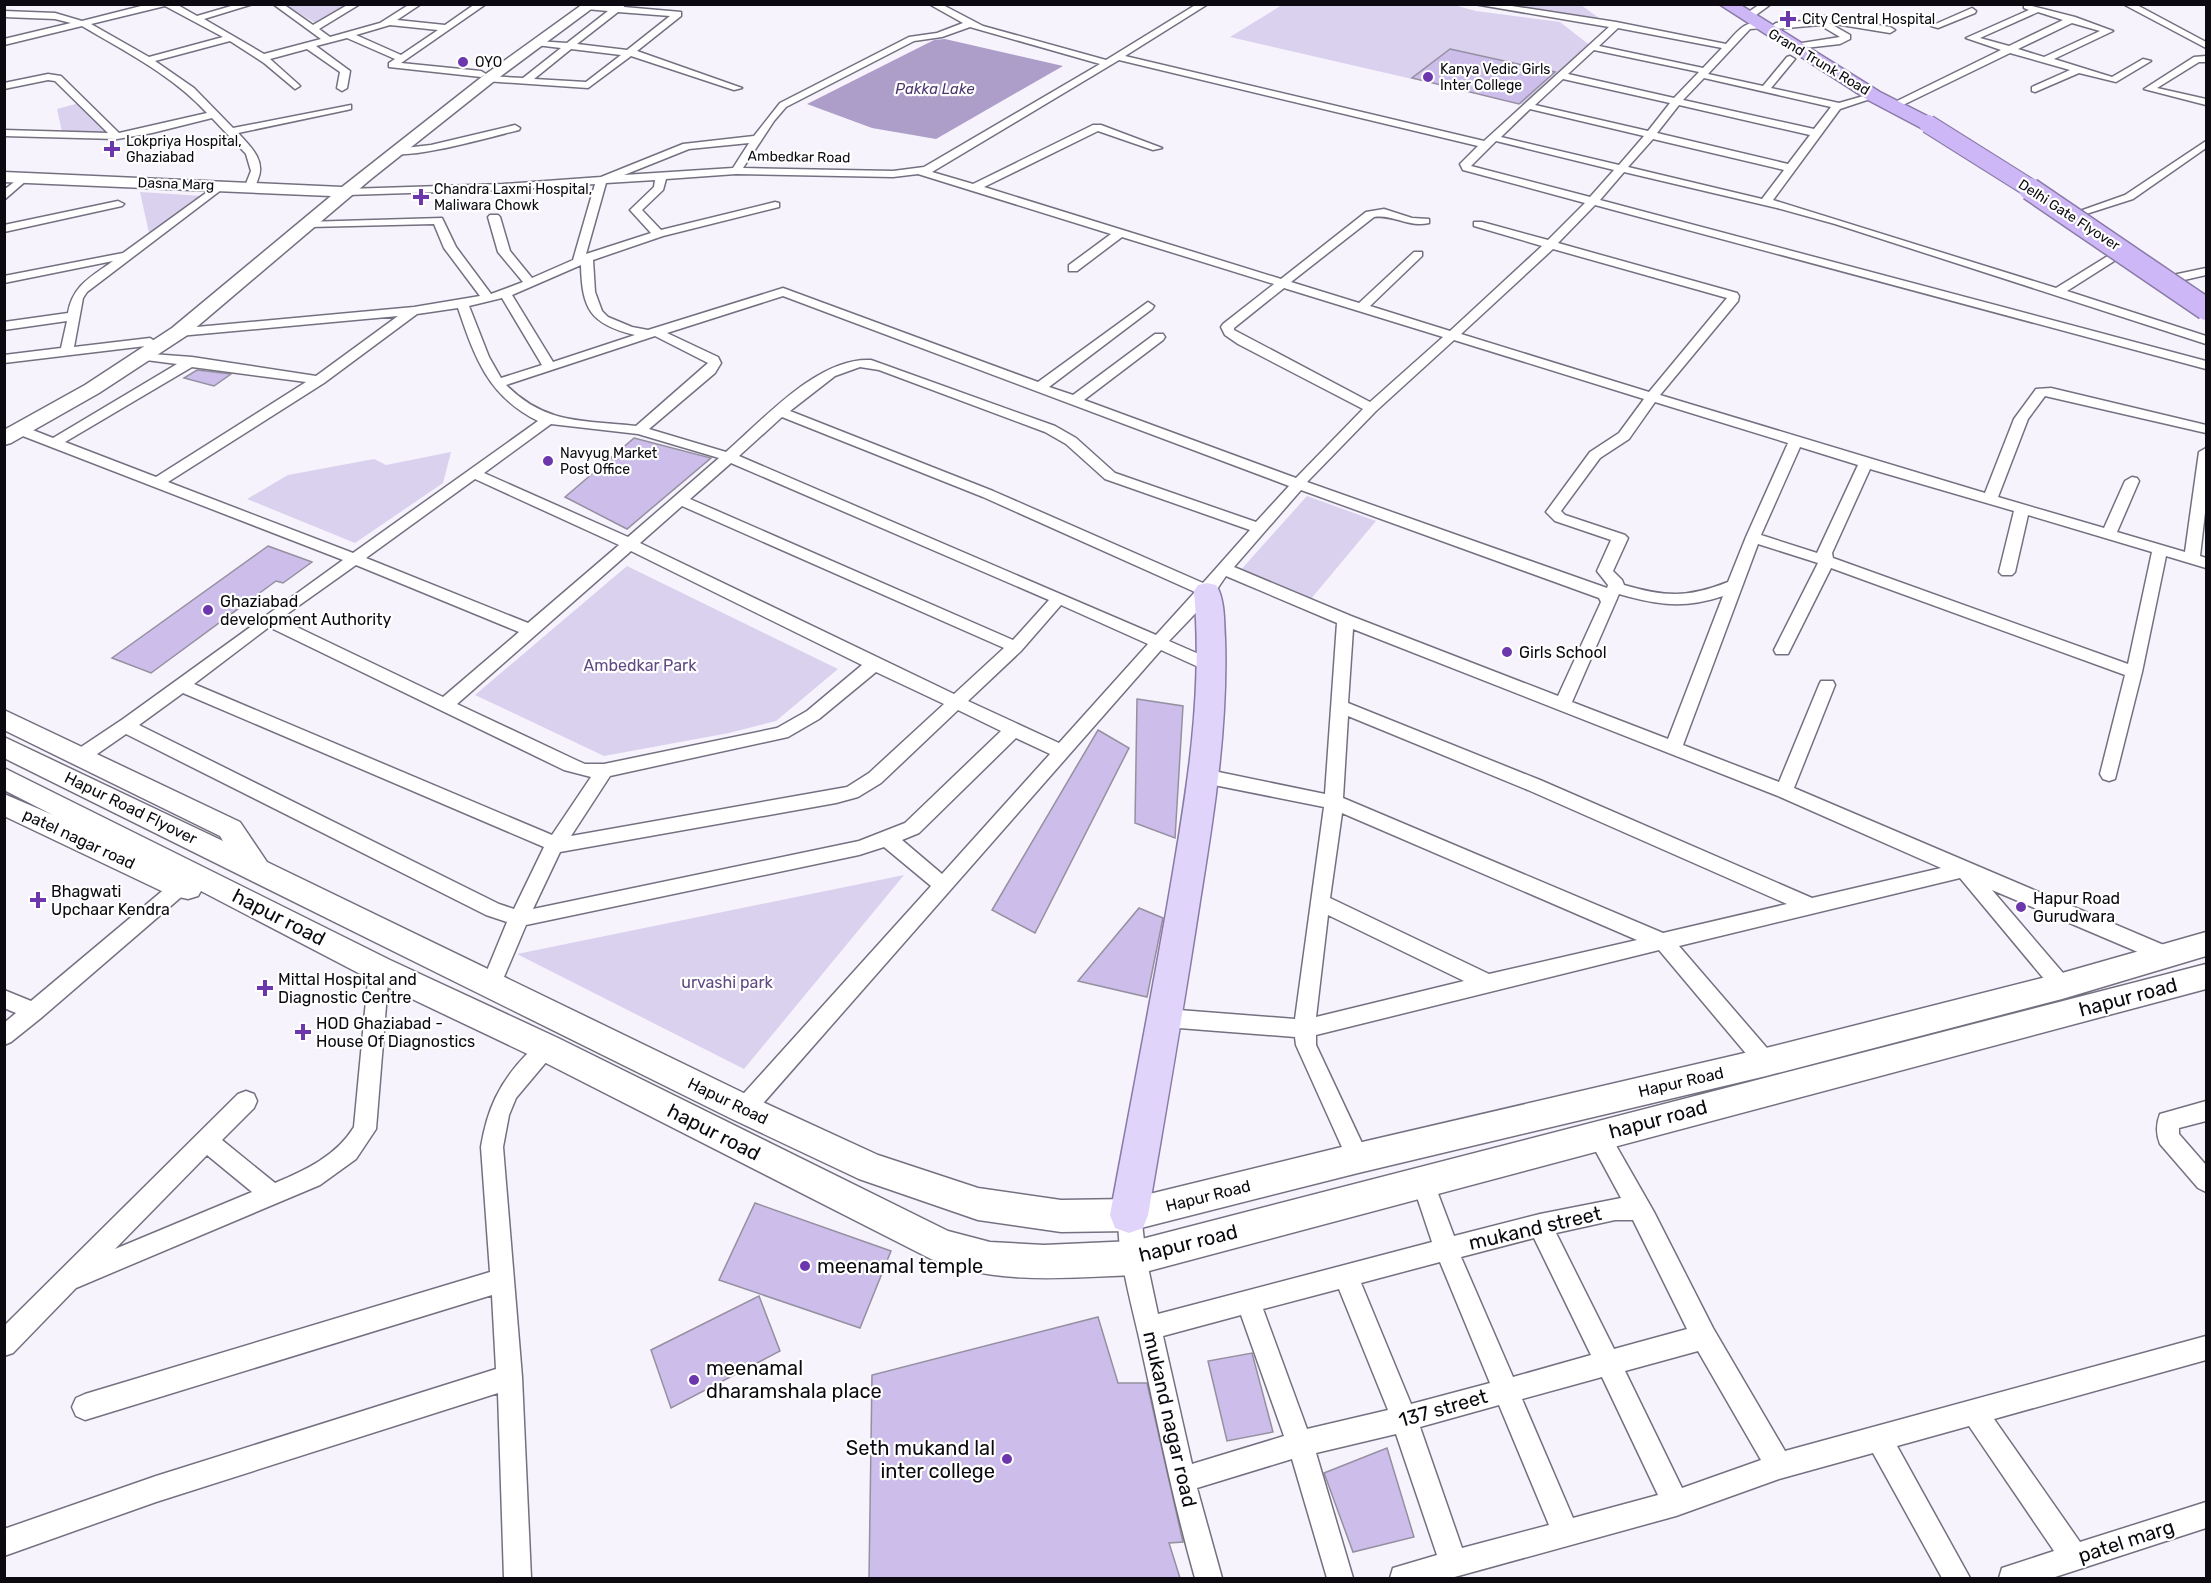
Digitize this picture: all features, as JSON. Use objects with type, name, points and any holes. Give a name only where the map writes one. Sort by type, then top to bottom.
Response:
[{"type":"highway","name":"Grand Trunk Road","points":[[1727,4],[1759,15],[1900,103],[1922,120]]},
{"type":"highway","name":"Grand Trunk Road","points":[[1759,15],[1875,96],[1922,120]]},
{"type":"highway","name":"Delhi Gate Flyover","points":[[1922,120],[2062,209],[2206,309]]},
{"type":"main road","points":[[146,349],[341,191],[396,152],[485,77],[539,43],[587,5]]},
{"type":"main road","points":[[4,439],[12,428],[119,363],[179,332],[309,224],[398,138],[587,5]]},
{"type":"main road","points":[[2206,301],[2082,212],[1922,120],[1910,120],[2115,256],[2206,321]]},
{"type":"main road","name":"Dasna Marg","points":[[4,177],[341,191]]},
{"type":"main road","points":[[1129,1215],[1166,1017],[1204,776],[1215,580]]},
{"type":"main road","name":"hapur road","points":[[4,719],[230,829],[257,869]]},
{"type":"main road","name":"Hapur Road Flyover","points":[[4,746],[257,869]]},
{"type":"main road","name":"Hapur Road Flyover","points":[[4,778],[222,888]]},
{"type":"main road","name":"patel nagar road","points":[[4,804],[180,887],[222,888]]},
{"type":"main road","name":"Hapur Road","points":[[257,869],[491,986],[871,1168],[978,1204],[1060,1216],[1129,1215],[1358,1158],[1766,1062],[2062,986],[2206,944]]},
{"type":"main road","name":"hapur road","points":[[222,888],[380,969],[547,1048],[943,1247],[990,1258],[1044,1263],[1134,1258],[2206,977]]},
{"type":"street","points":[[4,42],[162,4]]},
{"type":"street","points":[[168,4],[262,58],[285,74],[295,86]]},
{"type":"street","points":[[196,19],[249,4]]},
{"type":"street","points":[[277,4],[330,40]]},
{"type":"street","points":[[314,29],[356,4]]},
{"type":"street","points":[[262,58],[389,22],[417,4]]},
{"type":"street","points":[[482,4],[392,65],[485,77],[588,85],[681,12],[587,5]]},
{"type":"street","points":[[933,4],[969,24],[1108,63]]},
{"type":"street","name":"Ambedkar Road","points":[[341,191],[504,187],[736,171],[893,174],[919,171],[938,165],[1204,4]]},
{"type":"street","points":[[1478,4],[1616,25],[1728,47]]},
{"type":"street","points":[[1551,4],[1563,10],[1571,7]]},
{"type":"street","points":[[1935,26],[1972,12],[1952,4]]},
{"type":"street","points":[[2022,4],[2108,31],[2045,60]]},
{"type":"street","points":[[2127,4],[2206,45]]},
{"type":"street","points":[[525,81],[619,6]]},
{"type":"street","points":[[2038,9],[1971,38],[2113,80],[2146,61]]},
{"type":"street","points":[[4,14],[55,16],[85,24],[148,60],[191,90],[251,153],[256,171],[250,186]]},
{"type":"street","points":[[744,1109],[1298,484],[1371,408],[1526,269],[1592,202],[1650,136],[1676,102],[1746,27],[1759,15],[1822,22],[1847,37],[1840,41],[1798,40]]},
{"type":"street","points":[[1822,22],[1824,18],[1890,30]]},
{"type":"street","points":[[1900,103],[2072,19]]},
{"type":"street","points":[[389,22],[446,28]]},
{"type":"street","points":[[736,171],[776,111],[792,100],[912,39],[939,35],[969,24]]},
{"type":"street","points":[[1118,57],[1490,141],[1621,169],[1839,222],[2203,339],[2205,365],[1467,168],[1465,164],[1490,141],[1563,76],[1616,25]]},
{"type":"street","points":[[348,35],[400,58]]},
{"type":"street","points":[[148,60],[230,38]]},
{"type":"street","points":[[539,43],[630,52],[659,59],[737,88]]},
{"type":"street","points":[[308,45],[345,71],[342,88]]},
{"type":"street","points":[[1593,47],[1839,106]]},
{"type":"street","points":[[1765,89],[1790,59]]},
{"type":"street","points":[[2205,100],[2149,89],[2197,59],[2206,59]]},
{"type":"street","points":[[2035,89],[2078,70]]},
{"type":"street","points":[[1563,76],[1817,133]]},
{"type":"street","points":[[4,86],[48,77],[58,78],[117,136]]},
{"type":"street","points":[[1774,205],[1767,200],[1836,107],[1875,96]]},
{"type":"street","points":[[1529,106],[1791,168]]},
{"type":"street","points":[[231,131],[347,107]]},
{"type":"street","points":[[4,133],[117,136],[152,130],[214,114]]},
{"type":"street","points":[[974,188],[1097,127],[1157,148]]},
{"type":"street","points":[[396,152],[431,148],[514,128]]},
{"type":"street","points":[[639,430],[710,370],[715,363],[653,333],[610,325],[596,313],[588,290],[583,260],[601,181],[687,146],[757,140]]},
{"type":"street","points":[[2082,212],[2129,196],[2206,144]]},
{"type":"street","points":[[919,171],[1866,464],[2206,563]]},
{"type":"street","points":[[659,234],[638,215],[636,210],[659,188],[661,177]]},
{"type":"street","points":[[4,197],[23,178]]},
{"type":"street","points":[[67,352],[77,298],[82,290],[221,185]]},
{"type":"street","points":[[4,229],[118,204]]},
{"type":"street","points":[[179,332],[414,311],[488,298],[531,284],[583,260],[659,234],[775,205]]},
{"type":"street","points":[[1371,408],[1242,341],[1229,332],[1227,327],[1374,212],[1418,222],[1425,221]]},
{"type":"street","points":[[494,217],[504,252],[531,284]]},
{"type":"street","points":[[309,224],[438,220],[450,248],[488,298]]},
{"type":"street","points":[[1478,224],[1734,298],[1652,397],[1624,436],[1589,461],[1553,512],[1560,518],[1620,538],[1605,571],[1617,584],[1562,705]]},
{"type":"street","points":[[1072,267],[1120,233]]},
{"type":"street","points":[[4,280],[128,254]]},
{"type":"street","points":[[1361,308],[1418,254]]},
{"type":"street","points":[[2057,292],[2115,256]]},
{"type":"street","points":[[2152,283],[2178,280],[2206,272]]},
{"type":"street","points":[[497,384],[783,292],[1298,484],[1600,591],[1667,602],[1681,602],[1713,595],[1734,586]]},
{"type":"street","points":[[505,294],[550,368]]},
{"type":"street","points":[[462,303],[482,358],[497,384],[512,401],[548,420],[639,430],[729,456],[1211,666]]},
{"type":"street","points":[[1039,388],[1148,306]]},
{"type":"street","points":[[157,483],[319,380],[414,311]]},
{"type":"street","points":[[4,326],[74,316]]},
{"type":"street","points":[[1074,401],[1159,337]]},
{"type":"street","points":[[4,359],[67,352],[146,349],[192,361],[319,380]]},
{"type":"street","points":[[54,443],[192,361]]},
{"type":"street","points":[[446,705],[628,543],[801,394],[847,365],[869,362],[1050,429],[1071,441],[1110,476],[1258,528]]},
{"type":"street","points":[[1990,499],[2021,419],[2041,392],[2206,429]]},
{"type":"street","points":[[781,412],[1215,580],[1345,620],[1784,791],[2166,955]]},
{"type":"street","points":[[81,756],[127,727],[268,620],[548,420]]},
{"type":"street","points":[[12,428],[354,559],[530,630]]},
{"type":"street","points":[[1673,748],[1753,537],[1796,441]]},
{"type":"street","points":[[2192,559],[2206,452]]},
{"type":"street","points":[[1827,561],[1824,554],[1866,464]]},
{"type":"street","points":[[474,474],[628,543],[874,664],[1062,752]]},
{"type":"street","points":[[2109,534],[2132,481]]},
{"type":"street","points":[[679,499],[1015,647]]},
{"type":"street","points":[[2007,572],[2022,508]]},
{"type":"street","points":[[1753,537],[1827,561],[2134,672]]},
{"type":"street","points":[[2109,774],[2134,672],[2160,549]]},
{"type":"street","points":[[1782,650],[1827,561]]},
{"type":"street","points":[[180,685],[554,845],[770,809],[852,792],[875,778],[1015,647],[1059,598]]},
{"type":"street","points":[[268,620],[584,770],[604,771],[782,733],[813,715],[874,664]]},
{"type":"street","points":[[1345,620],[1334,802],[1304,1029],[1306,1045],[1358,1158]]},
{"type":"street","points":[[1784,791],[1827,685]]},
{"type":"street","points":[[1340,706],[1534,785],[1812,907]]},
{"type":"street","points":[[127,727],[493,910],[519,918],[541,916],[860,848],[888,839],[912,828],[1014,729]]},
{"type":"street","points":[[491,986],[519,918],[554,845],[604,771]]},
{"type":"street","points":[[1204,776],[1334,802],[1665,943],[1766,1062]]},
{"type":"street","points":[[888,839],[943,885]]},
{"type":"street","points":[[1166,1017],[1304,1029],[1964,870]]},
{"type":"street","points":[[1964,870],[2062,986]]},
{"type":"street","points":[[4,1036],[180,887]]},
{"type":"street","points":[[1320,902],[1488,983]]},
{"type":"street","points":[[65,1281],[333,1166],[354,1148],[364,1129],[380,969]]},
{"type":"street","points":[[4,998],[34,1012]]},
{"type":"street","points":[[518,1578],[517,1491],[492,1147],[495,1120],[502,1100],[516,1080],[547,1048]]},
{"type":"street","points":[[4,1344],[246,1101]]},
{"type":"street","points":[[2206,1111],[2168,1121],[2168,1137],[2206,1181]]},
{"type":"street","points":[[1598,1135],[1647,1220],[1704,1337],[1779,1466]]},
{"type":"street","points":[[206,1140],[272,1194]]},
{"type":"street","points":[[1423,1182],[1446,1248],[1566,1534]]},
{"type":"street","name":"mukand street","points":[[1149,1329],[1539,1225],[1615,1209],[1639,1209]]},
{"type":"street","name":"mukand nagar road","points":[[1129,1215],[1134,1258],[1149,1329],[1182,1480],[1208,1578]]},
{"type":"street","points":[[1539,1225],[1676,1503]]},
{"type":"street","points":[[1346,1276],[1404,1419],[1454,1564]]},
{"type":"street","points":[[85,1407],[502,1280]]},
{"type":"street","points":[[1248,1302],[1300,1444],[1340,1578]]},
{"type":"street","name":"137 street","points":[[1182,1480],[1300,1444],[1404,1419],[1704,1337]]},
{"type":"street","points":[[1403,1578],[1676,1503],[1779,1466],[2206,1348]]},
{"type":"street","points":[[4,1543],[156,1489],[510,1377]]},
{"type":"street","points":[[1974,1412],[2075,1558]]},
{"type":"street","points":[[1880,1439],[1957,1578]]},
{"type":"street","name":"patel marg","points":[[2012,1578],[2206,1515]]},
{"type":"green space","points":[[1450,4],[1476,11],[1560,22],[1592,47],[1529,106],[1230,37],[1282,5]]},
{"type":"green space","points":[[285,5],[349,5],[317,24]]},
{"type":"green space","points":[[1489,5],[1581,5],[1599,18],[1554,14]]},
{"type":"green space","points":[[79,103],[107,132],[62,132],[57,109]]},
{"type":"green space","points":[[140,192],[203,196],[149,233]]},
{"type":"green space","points":[[451,452],[443,483],[355,543],[247,499],[288,475],[374,459],[386,465]]},
{"type":"green space","points":[[1307,496],[1376,521],[1310,600],[1239,572]]},
{"type":"green space","name":"Ambedkar Park","points":[[627,566],[838,669],[776,721],[729,733],[604,756],[475,695]]},
{"type":"green space","name":"urvashi park","points":[[904,875],[744,1069],[517,954]]},
{"type":"water","name":"Pakka Lake","points":[[945,39],[1063,66],[936,139],[872,128],[807,104],[934,40]]},
{"type":"building","points":[[1450,49],[1555,72],[1519,104],[1412,78]]},
{"type":"building","points":[[197,370],[231,374],[214,386],[184,378]]},
{"type":"building","points":[[634,438],[711,458],[627,529],[565,497]]},
{"type":"building","name":"Ghaziabad development Authority","points":[[268,546],[312,562],[283,583],[276,581],[151,673],[112,658]]},
{"type":"building","points":[[1137,699],[1183,706],[1175,838],[1135,823]]},
{"type":"building","points":[[1098,730],[1129,748],[1035,933],[992,910]]},
{"type":"building","points":[[1139,908],[1163,918],[1147,997],[1078,981]]},
{"type":"building","name":"meenamal temple","points":[[755,1203],[891,1251],[860,1328],[719,1280]]},
{"type":"building","name":"meenamal dharamshala place","points":[[759,1296],[780,1351],[671,1408],[651,1350]]},
{"type":"building","name":"Seth mukand lal inter college","points":[[1098,1317],[1118,1383],[1147,1383],[1183,1542],[1169,1543],[1180,1578],[869,1578],[872,1375]]},
{"type":"building","points":[[1252,1353],[1273,1432],[1227,1441],[1208,1361]]},
{"type":"building","points":[[1387,1448],[1414,1537],[1353,1552],[1324,1473]]},
{"type":"place","name":"City Central Hospital","points":[[1788,19]]},
{"type":"place","name":"OYO","points":[[463,62]]},
{"type":"place","name":"Kanya Vedic Girls Inter College","points":[[1428,77]]},
{"type":"place","name":"Lokpriya Hospital, Ghaziabad","points":[[112,149]]},
{"type":"place","name":"Chandra Laxmi Hospital, Maliwara Chowk","points":[[421,197]]},
{"type":"place","name":"Navyug Market Post Office","points":[[548,461]]},
{"type":"place","name":"Ghaziabad development Authority","points":[[208,610]]},
{"type":"place","name":"Girls School","points":[[1507,652]]},
{"type":"place","name":"Bhagwati Upchaar Kendra","points":[[38,900]]},
{"type":"place","name":"Hapur Road Gurudwara","points":[[2021,907]]},
{"type":"place","name":"Mittal Hospital and Diagnostic Centre","points":[[265,988]]},
{"type":"place","name":"HOD Ghaziabad - House Of Diagnostics","points":[[303,1032]]},
{"type":"place","name":"meenamal temple","points":[[805,1266]]},
{"type":"place","name":"meenamal dharamshala place","points":[[694,1380]]},
{"type":"place","name":"Seth mukand lal inter college","points":[[1007,1459]]}]
